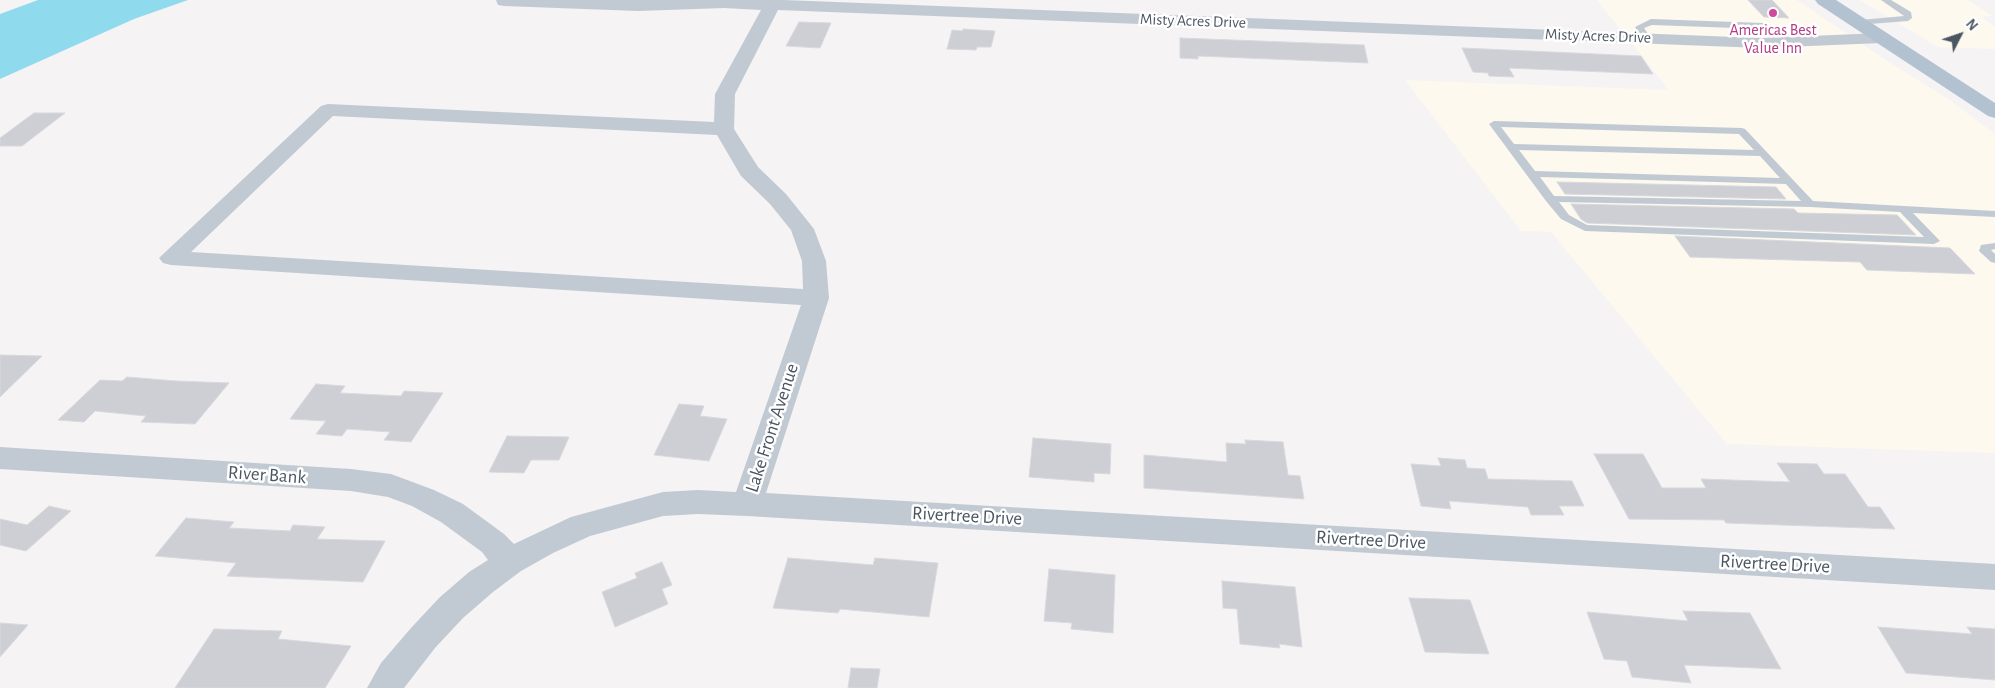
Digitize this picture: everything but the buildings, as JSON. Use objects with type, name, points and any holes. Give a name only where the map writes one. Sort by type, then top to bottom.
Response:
[{"type":"main road","points":[[1824,0],[1995,112]]},
{"type":"street","name":"Misty Acres Drive","points":[[504,1],[638,6],[773,2],[1783,43],[1882,38]]},
{"type":"street","points":[[773,2],[725,94],[724,129],[328,110],[171,258],[816,298]]},
{"type":"street","name":"Lake Front Avenue","points":[[385,688],[393,674],[451,608],[481,582],[510,562],[542,544],[582,526],[663,504],[698,502],[747,504],[816,298],[814,262],[802,229],[778,199],[749,171],[724,129]]},
{"type":"street","name":"River Bank","points":[[0,458],[351,480],[391,486],[423,498],[452,513],[493,543],[510,562]]},
{"type":"street","name":"Rivertree Drive","points":[[747,504],[1995,577]]},
{"type":"lane","points":[[1860,24],[1908,18],[1908,14],[1884,0]]},
{"type":"lane","points":[[1647,38],[1639,27],[1650,22],[1763,26]]},
{"type":"lane","points":[[1810,204],[1742,131],[1494,124],[1565,217],[1585,228],[1934,241],[1903,209]]},
{"type":"lane","points":[[1512,147],[1762,153]]},
{"type":"lane","points":[[1532,174],[1788,181]]},
{"type":"lane","points":[[1550,199],[1810,204],[1995,214]]},
{"type":"lane","points":[[1995,246],[1985,247],[1985,251],[1995,260]]},
{"type":"shaded area","points":[[1597,0],[1797,0],[1951,101],[1995,134],[1995,453],[1727,444],[1551,232],[1521,231],[1405,80],[1669,90]]},
{"type":"shaded area","points":[[1860,0],[1968,0],[1992,16],[1982,17],[1995,27],[1995,49],[1938,47]]},
{"type":"water","points":[[38,0],[188,0],[134,19],[0,79],[0,14]]},
{"type":"place","name":"Americas Best Value Inn","points":[[1773,13]]}]
